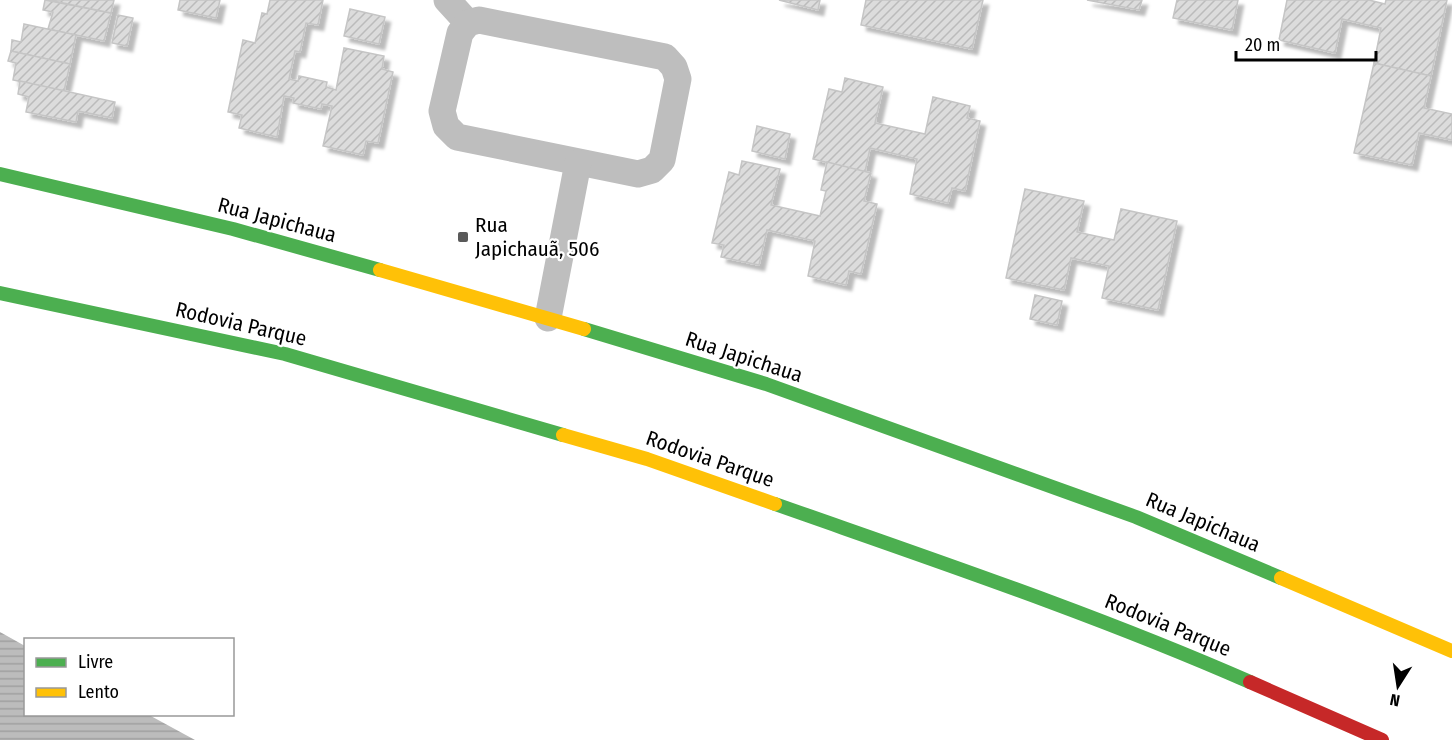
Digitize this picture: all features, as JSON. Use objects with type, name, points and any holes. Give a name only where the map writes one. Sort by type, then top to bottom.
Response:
[{"type":"street","name":"Rua Japichaua","points":[[0,174],[233,229],[548,318],[766,384],[1136,517],[1452,651]]},
{"type":"street","name":"Rodovia Parque","points":[[0,293],[285,354],[647,459],[1025,592],[1171,647],[1382,740]]},
{"type":"lane","points":[[447,0],[468,23]]},
{"type":"lane","points":[[479,20],[665,57],[674,67],[678,79],[662,160],[652,170],[638,174],[579,163],[457,137],[446,126],[442,111],[460,33],[468,23],[479,20]]},
{"type":"lane","points":[[548,318],[579,163]]},
{"type":"shaded area","points":[[0,632],[24,645],[24,716],[151,716],[195,740],[0,740]]},
{"type":"building","points":[[45,0],[111,13],[104,41],[48,29],[53,12],[43,10]]},
{"type":"building","points":[[49,0],[114,0],[111,13]]},
{"type":"building","points":[[180,0],[220,0],[216,18],[178,10]]},
{"type":"building","points":[[270,0],[323,0],[318,25],[306,23],[300,52],[295,51],[289,79],[298,81],[299,76],[327,82],[326,87],[336,90],[344,48],[384,56],[382,69],[393,72],[378,143],[366,141],[363,155],[323,146],[332,106],[322,104],[321,109],[293,103],[294,98],[284,96],[277,137],[239,128],[242,115],[228,112],[243,40],[255,43],[262,13],[267,14]]},
{"type":"building","points":[[779,0],[820,0],[818,10]]},
{"type":"building","points":[[866,0],[983,0],[972,49],[861,25]]},
{"type":"building","points":[[1087,0],[1142,0],[1139,10]]},
{"type":"building","points":[[1177,0],[1238,0],[1232,30],[1173,18]]},
{"type":"building","points":[[1287,0],[1369,0],[1385,4],[1386,0],[1447,0],[1431,76],[1374,63],[1381,28],[1342,19],[1335,53],[1279,40]]},
{"type":"building","points":[[350,9],[385,17],[379,44],[344,36]]},
{"type":"building","points":[[118,15],[133,18],[127,46],[112,43]]},
{"type":"building","points":[[24,24],[76,35],[70,64],[11,51],[12,40],[21,42]]},
{"type":"building","points":[[11,51],[70,64],[64,91],[13,80],[16,63],[8,61]]},
{"type":"building","points":[[1374,63],[1431,76],[1424,108],[1452,114],[1452,140],[1419,133],[1412,165],[1354,153]]},
{"type":"building","points":[[845,78],[883,87],[875,123],[925,134],[933,97],[970,106],[967,118],[980,121],[965,191],[952,188],[948,203],[910,194],[917,159],[870,148],[865,172],[813,159],[829,89],[842,92]]},
{"type":"building","points":[[20,81],[115,102],[112,118],[78,111],[76,122],[26,112],[29,97],[18,94]]},
{"type":"building","points":[[757,126],[790,134],[785,159],[752,151]]},
{"type":"building","points":[[742,161],[780,169],[771,205],[820,216],[826,191],[821,190],[827,162],[871,173],[864,201],[877,204],[861,274],[849,271],[846,285],[808,276],[815,241],[767,230],[759,265],[721,257],[724,245],[712,243],[729,172],[739,175]]},
{"type":"building","points":[[1025,189],[1084,201],[1077,232],[1114,240],[1121,209],[1177,221],[1158,310],[1102,298],[1109,266],[1071,258],[1064,290],[1006,278]]},
{"type":"building","points":[[1035,295],[1062,301],[1057,325],[1030,319]]},
{"type":"traffic: fast","points":[[0,174],[233,229],[380,270]]},
{"type":"traffic: fast","points":[[0,293],[285,354],[563,435]]},
{"type":"traffic: fast","points":[[584,329],[766,384],[1136,517],[1281,578]]},
{"type":"traffic: fast","points":[[775,504],[1133,633],[1250,682]]},
{"type":"traffic: slow","points":[[380,270],[584,329]]},
{"type":"traffic: slow","points":[[563,435],[647,459],[775,504]]},
{"type":"traffic: slow","points":[[1281,578],[1452,651]]},
{"type":"traffic: jam","points":[[1250,682],[1382,740]]},
{"type":"place","name":"Rua Japichauã, 506","points":[[463,237]]}]
